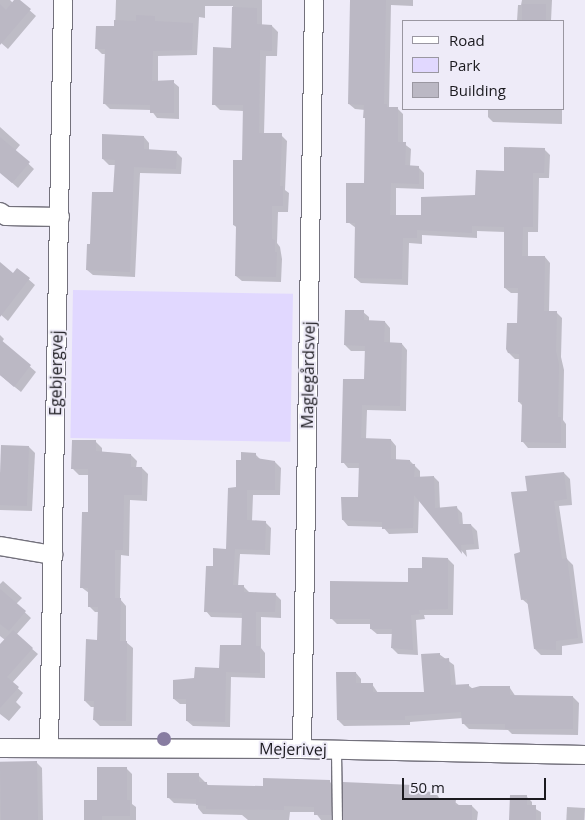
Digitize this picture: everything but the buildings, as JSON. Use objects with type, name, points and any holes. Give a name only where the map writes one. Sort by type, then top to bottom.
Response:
[{"type":"street","name":"Egebjergvej","points":[[50,746],[64,0]]},
{"type":"street","name":"Maglegårdsvej","points":[[302,749],[314,0]]},
{"type":"street","points":[[0,212],[6,216],[60,217]]},
{"type":"street","points":[[0,546],[53,555]]},
{"type":"street","name":"Mejerivej","points":[[0,748],[50,746],[302,749],[585,755]]},
{"type":"lane","points":[[336,750],[337,820]]},
{"type":"green space","points":[[73,290],[293,294],[290,442],[70,438]]}]
